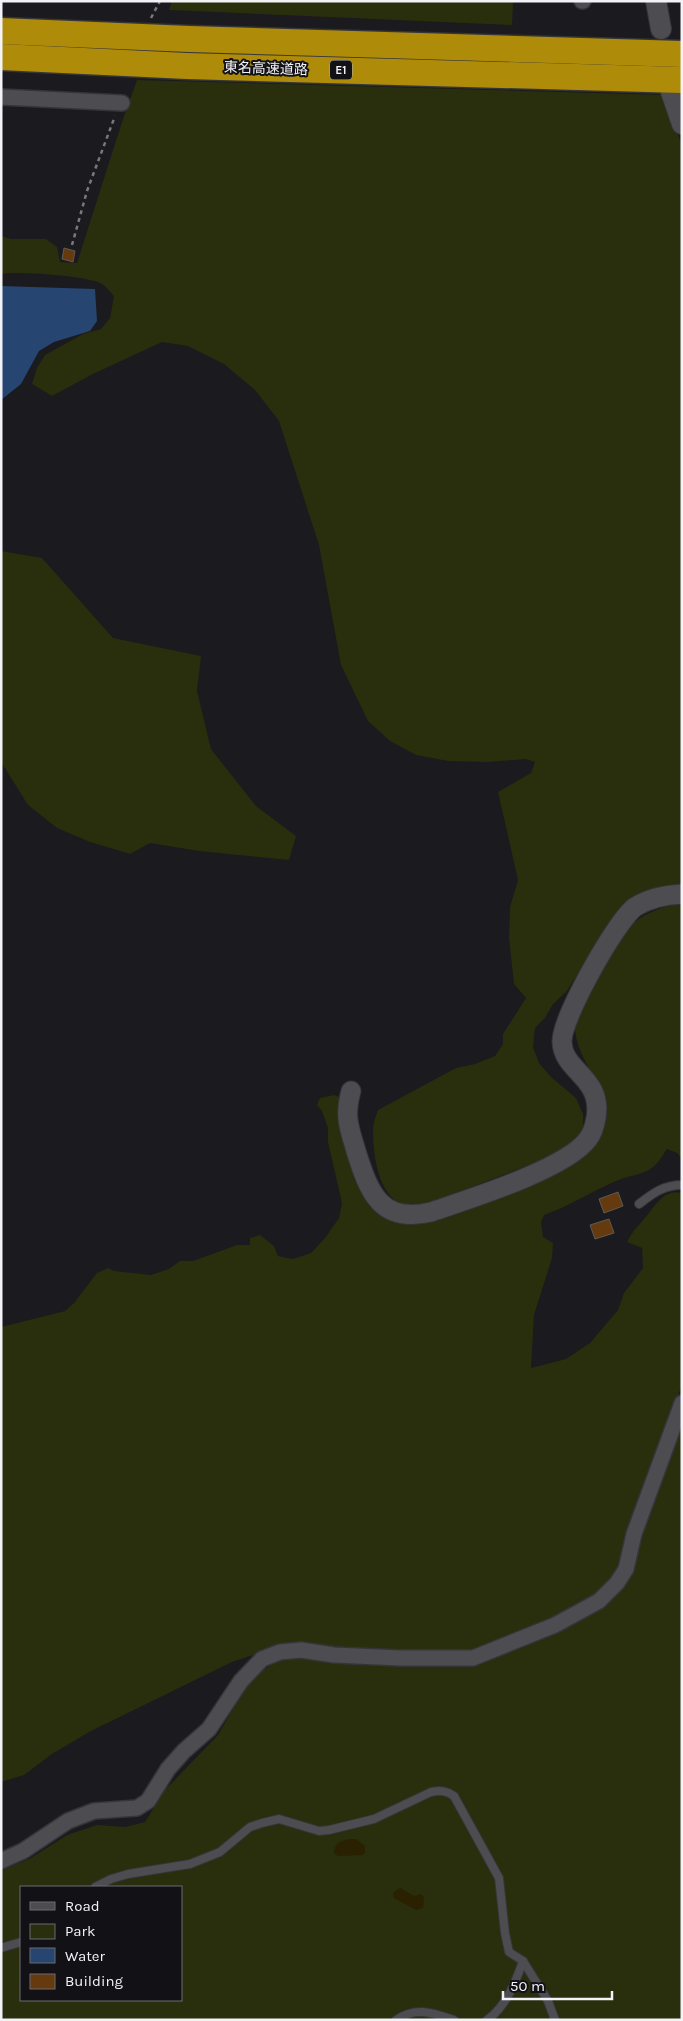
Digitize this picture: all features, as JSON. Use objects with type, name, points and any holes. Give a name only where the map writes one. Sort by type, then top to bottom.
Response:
[{"type":"highway","name":"東名高速道路","points":[[1,31],[198,40],[682,54]]},
{"type":"highway","name":"東名高速道路","points":[[1,56],[676,86]]},
{"type":"main road","points":[[656,1],[661,29]]},
{"type":"main road","points":[[676,86],[682,124]]},
{"type":"street","points":[[1,97],[122,103]]},
{"type":"street","points":[[351,1091],[346,1118],[364,1179],[371,1193],[381,1205],[392,1211],[412,1214],[432,1212],[534,1174],[567,1157],[588,1139],[595,1124],[597,1109],[594,1092],[585,1077],[568,1060],[562,1050],[564,1026],[577,995],[622,921],[634,908],[650,899],[682,894]]},
{"type":"street","points":[[1,1861],[23,1850],[68,1820],[94,1811],[137,1808],[148,1801],[168,1770],[184,1751],[210,1729],[241,1681],[262,1659],[280,1652],[301,1650],[334,1655],[390,1658],[473,1658],[555,1625],[599,1601],[617,1583],[626,1569],[634,1534],[682,1403]]},
{"type":"lane","points":[[639,1204],[659,1189],[670,1185],[682,1185]]},
{"type":"lane","points":[[98,1886],[110,1879],[128,1874],[190,1864],[220,1852],[250,1828],[262,1823],[279,1819],[319,1831],[329,1830],[374,1818],[431,1792],[448,1792],[454,1796],[498,1878],[509,1952],[523,1961],[548,2001],[555,2020]]},
{"type":"lane","points":[[1,1948],[20,1942]]},
{"type":"lane","points":[[487,2020],[493,2015],[515,1984],[523,1961]]},
{"type":"lane","points":[[396,2020],[410,2011],[429,2012],[454,2020]]},
{"type":"path","points":[[149,22],[160,1]]},
{"type":"path","points":[[72,245],[87,191],[111,125],[122,103]]},
{"type":"green space","points":[[172,1],[512,1],[513,4],[512,25],[169,10]]},
{"type":"green space","points":[[137,80],[666,95],[682,147],[682,885],[615,918],[566,992],[553,1004],[545,1018],[535,1028],[533,1047],[539,1063],[551,1077],[576,1098],[583,1114],[583,1132],[571,1146],[555,1155],[425,1205],[411,1206],[401,1204],[385,1189],[375,1159],[374,1122],[378,1110],[456,1068],[475,1064],[495,1056],[503,1044],[503,1034],[526,998],[514,984],[509,938],[510,907],[518,880],[498,792],[531,773],[535,762],[525,759],[488,762],[448,761],[416,755],[390,741],[368,721],[341,665],[319,545],[279,421],[255,390],[224,364],[188,346],[162,342],[93,374],[52,396],[32,384],[37,368],[45,355],[83,334],[101,329],[110,318],[114,296],[102,284],[92,280],[22,273],[1,274],[1,236],[11,239],[46,239],[57,247],[60,262],[77,263]]},
{"type":"green space","points":[[1,551],[42,558],[113,638],[201,656],[197,691],[211,749],[256,806],[296,836],[289,860],[199,851],[150,843],[130,854],[90,842],[57,828],[28,805],[1,762]]},
{"type":"green space","points":[[682,904],[682,1159],[677,1153],[667,1149],[654,1167],[641,1174],[621,1179],[544,1215],[541,1222],[543,1237],[553,1243],[552,1258],[534,1315],[531,1368],[566,1359],[590,1343],[618,1310],[624,1293],[643,1268],[642,1248],[627,1242],[631,1235],[664,1196],[675,1192],[682,1193],[682,1385],[655,1456],[619,1571],[609,1584],[574,1611],[470,1654],[268,1650],[232,1662],[91,1731],[52,1754],[24,1775],[1,1782],[1,1327],[65,1311],[74,1303],[97,1273],[108,1268],[114,1271],[151,1275],[169,1269],[180,1261],[193,1261],[237,1245],[250,1245],[250,1238],[260,1235],[274,1246],[278,1256],[293,1259],[311,1253],[325,1238],[339,1218],[342,1203],[328,1142],[328,1128],[322,1111],[317,1105],[320,1098],[334,1095],[342,1098],[342,1129],[355,1181],[369,1200],[387,1215],[575,1161],[601,1089],[585,1061],[576,1038],[576,1020],[582,1000],[620,938],[632,924],[638,919],[667,906]]},
{"type":"green space","points":[[682,1415],[682,2020],[1,2020],[1,1871],[31,1858],[67,1835],[97,1825],[125,1827],[145,1822],[165,1790],[218,1735],[249,1681],[272,1664],[287,1658],[301,1657],[447,1666],[473,1664],[596,1608],[639,1536]]},
{"type":"sand","points":[[349,1839],[356,1839],[365,1846],[363,1855],[338,1856],[334,1853],[338,1843]]},
{"type":"sand","points":[[400,1888],[414,1896],[421,1894],[424,1897],[423,1908],[416,1910],[394,1898],[393,1893]]},
{"type":"water","points":[[1,286],[95,289],[97,321],[90,331],[54,342],[39,351],[21,384],[1,400]]},
{"type":"building","points":[[64,248],[75,251],[73,262],[62,259]]},
{"type":"building","points":[[618,1192],[623,1206],[604,1213],[599,1199]]},
{"type":"building","points":[[609,1219],[614,1233],[595,1239],[590,1225]]}]
